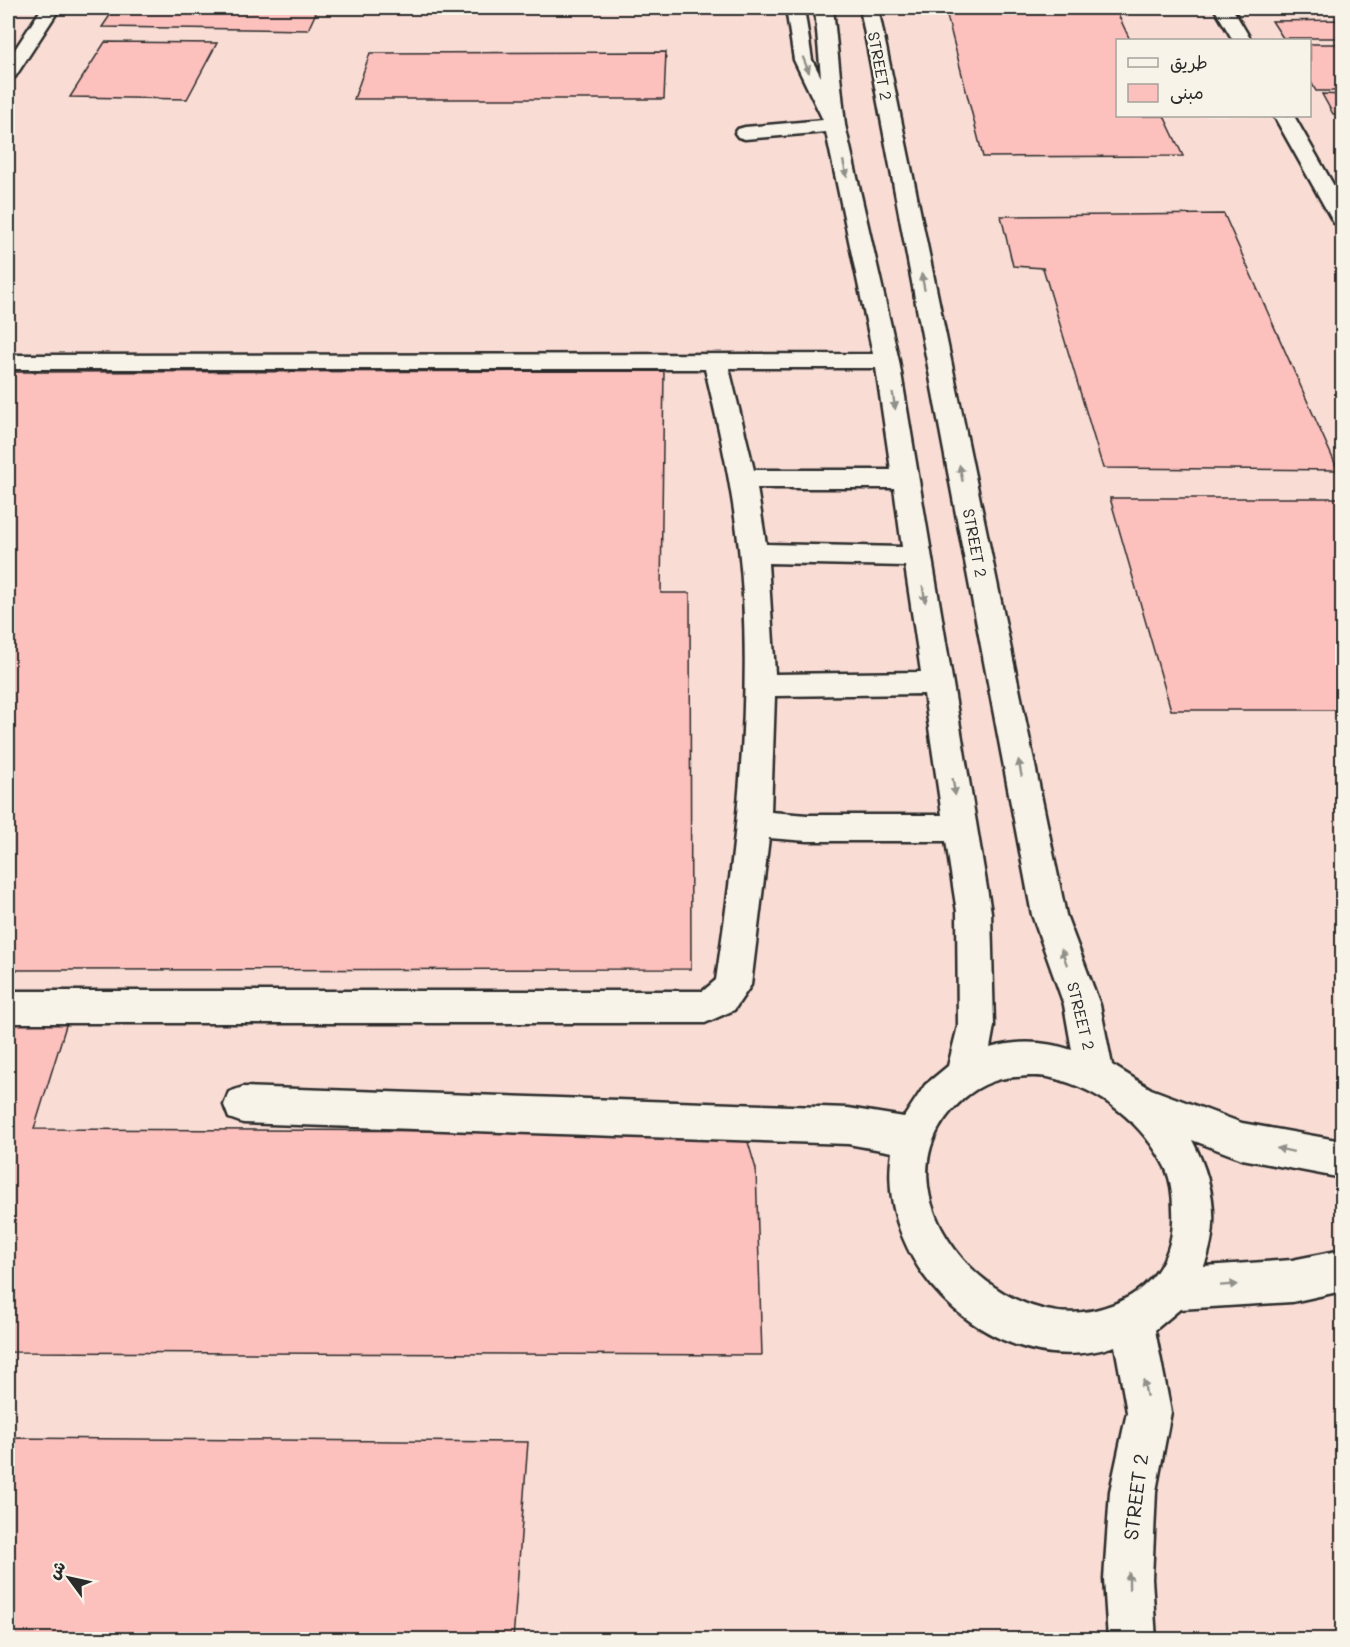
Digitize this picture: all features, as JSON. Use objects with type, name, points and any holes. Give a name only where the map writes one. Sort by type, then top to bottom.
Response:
[{"type":"street","points":[[8,73],[51,8]]},
{"type":"street","points":[[795,8],[803,60],[835,125]]},
{"type":"street","points":[[824,8],[835,125],[887,361],[974,912],[976,1026],[965,1074]]},
{"type":"street","name":"STREET 2","points":[[869,8],[1049,915],[1082,1005],[1095,1074]]},
{"type":"street","points":[[1223,8],[1241,39]]},
{"type":"street","points":[[1285,117],[1342,218]]},
{"type":"street","points":[[746,133],[835,125]]},
{"type":"street","points":[[8,1007],[705,1007],[722,999],[733,985],[755,824],[762,685],[756,554],[732,417],[715,361]]},
{"type":"street","points":[[8,362],[887,361]]},
{"type":"street","points":[[744,479],[906,479]]},
{"type":"street","points":[[756,554],[918,557]]},
{"type":"street","points":[[762,685],[938,683]]},
{"type":"street","points":[[755,824],[807,828],[961,828]]},
{"type":"street","points":[[1139,1103],[1168,1136],[1188,1174],[1194,1215],[1190,1255],[1171,1289],[1154,1308],[1132,1320],[1085,1334],[1034,1328],[985,1307],[944,1271],[918,1227],[907,1181],[913,1137],[933,1100],[965,1074],[1005,1061],[1050,1060],[1095,1074],[1139,1103],[1242,1141],[1342,1159]]},
{"type":"street","points":[[243,1105],[848,1126],[913,1137]]},
{"type":"street","points":[[1171,1289],[1292,1281],[1342,1270]]},
{"type":"street","name":"STREET 2","points":[[1132,1320],[1149,1412],[1134,1491],[1128,1579],[1132,1640]]},
{"type":"shaded area","points":[[8,8],[1342,8],[1342,1639],[8,1639]]},
{"type":"building","points":[[115,8],[318,8],[308,30],[102,27]]},
{"type":"building","points":[[945,8],[1115,8],[1130,39],[1116,39],[1116,117],[1164,117],[1183,156],[983,157]]},
{"type":"building","points":[[1342,20],[1342,38],[1283,38],[1272,21]]},
{"type":"building","points":[[105,42],[217,43],[187,99],[70,97]]},
{"type":"building","points":[[1311,44],[1342,44],[1342,91],[1316,91],[1311,82]]},
{"type":"building","points":[[666,52],[664,99],[354,99],[370,53]]},
{"type":"building","points":[[1322,94],[1342,95],[1342,114],[1333,114]]},
{"type":"building","points":[[1224,214],[1338,470],[1103,468],[1043,268],[1013,266],[1001,216]]},
{"type":"building","points":[[664,371],[661,593],[690,593],[691,969],[8,970],[8,372]]},
{"type":"building","points":[[1110,498],[1342,498],[1342,710],[1171,710]]},
{"type":"building","points":[[8,1019],[68,1019],[34,1129],[745,1132],[756,1169],[762,1355],[8,1352]]},
{"type":"building","points":[[8,1438],[528,1442],[513,1640],[8,1640]]}]
